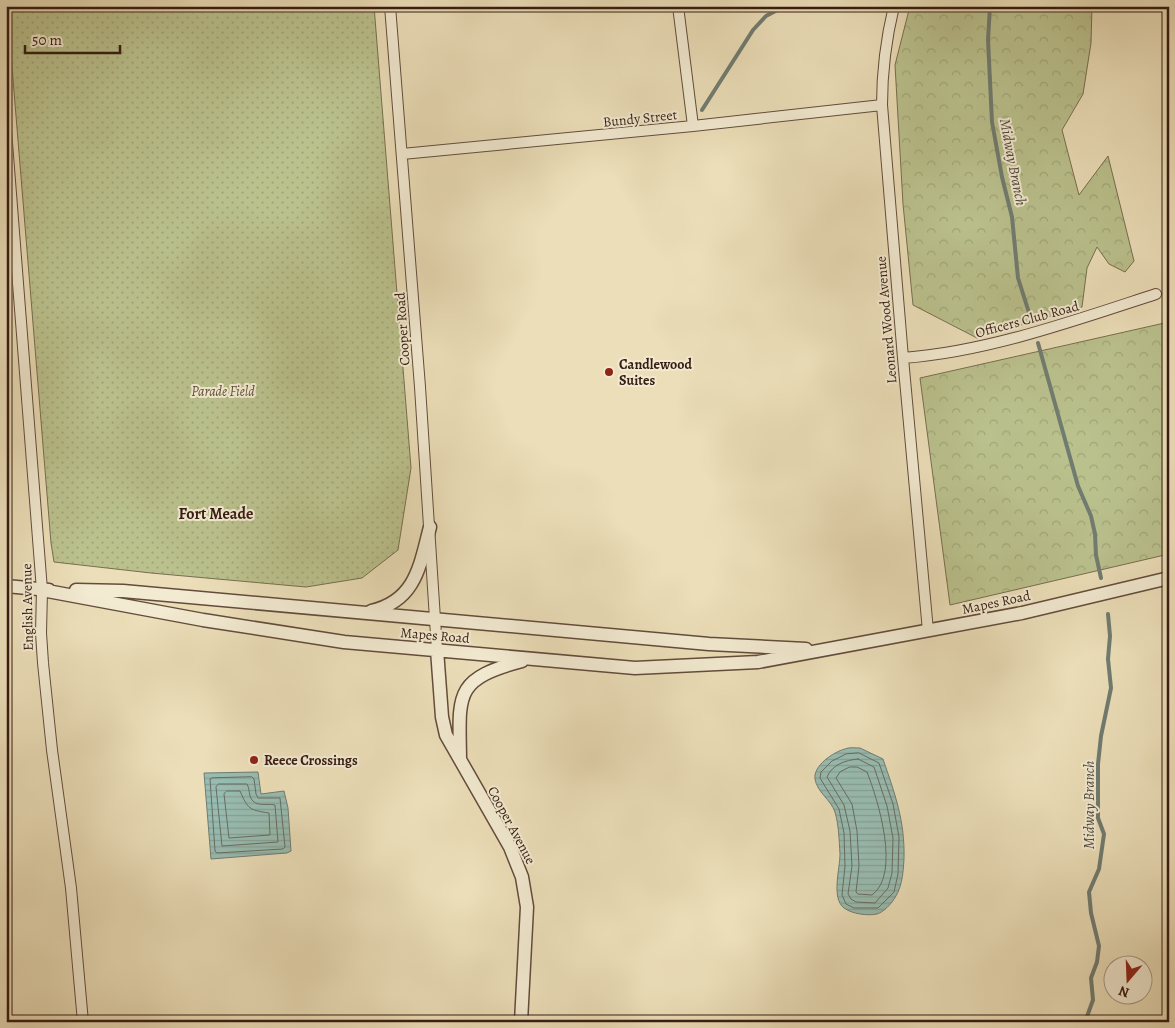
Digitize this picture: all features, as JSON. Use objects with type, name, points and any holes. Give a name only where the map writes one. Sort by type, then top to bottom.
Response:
[{"type":"street","name":"Cooper Road","points":[[390,6],[430,527],[437,650]]},
{"type":"street","points":[[678,6],[693,126]]},
{"type":"street","name":"Leonard Wood Avenue","points":[[894,6],[886,37],[882,73],[882,105],[928,631]]},
{"type":"street","name":"Bundy Street","points":[[402,154],[693,126],[882,105]]},
{"type":"street","name":"English Avenue","points":[[6,130],[42,590],[42,663],[71,888],[83,1022]]},
{"type":"street","name":"Officers Club Road","points":[[903,358],[927,357],[974,348],[1041,330],[1156,294]]},
{"type":"street","points":[[364,613],[380,609],[410,587],[420,567],[430,527]]},
{"type":"street","name":"Mapes Road","points":[[6,586],[42,590],[203,620],[344,642],[634,668],[758,662],[1022,613],[1169,578]]},
{"type":"street","name":"Mapes Road","points":[[42,590],[123,591],[708,644],[828,650]]},
{"type":"street","name":"Cooper Avenue","points":[[437,650],[442,718],[446,735],[510,848],[522,877],[527,908],[521,1022]]},
{"type":"street","points":[[460,761],[460,703],[468,688],[484,674],[530,658]]},
{"type":"green space","name":"Parade Field","points":[[7,6],[374,6],[411,468],[398,550],[362,578],[306,587],[54,562]]},
{"type":"green space","points":[[910,6],[1092,6],[1091,43],[1083,94],[1062,130],[1079,195],[1108,156],[1134,261],[1125,272],[1109,264],[1097,247],[1087,268],[1082,307],[977,338],[913,305],[903,204],[895,65]]},
{"type":"green space","points":[[1169,322],[1169,554],[950,605],[920,378]]},
{"type":"water","points":[[847,748],[860,748],[883,759],[898,808],[903,832],[903,871],[898,892],[883,911],[873,915],[851,912],[840,903],[837,890],[840,854],[839,833],[835,812],[818,788],[815,779],[817,769],[830,756]]},
{"type":"water","points":[[258,772],[261,794],[284,791],[288,808],[291,851],[287,853],[211,859],[204,773]]},
{"type":"waterway","points":[[702,110],[753,30],[766,16],[785,6]]},
{"type":"waterway","name":"Midway Branch","points":[[990,6],[988,40],[992,122],[1002,177],[1012,217],[1018,278],[1031,319]]},
{"type":"waterway","name":"Midway Branch","points":[[1038,343],[1078,486],[1091,516],[1101,578]]},
{"type":"waterway","name":"Midway Branch","points":[[1085,1022],[1093,1000],[1091,978],[1097,962],[1099,946],[1091,913],[1089,892],[1099,869],[1104,834],[1098,818],[1098,764],[1101,736],[1111,688],[1108,659],[1110,636],[1108,614]]},
{"type":"place","name":"Candlewood Suites","points":[[609,372]]},
{"type":"place","name":"Reece Crossings","points":[[254,760]]},
{"type":"district","name":"Fort Meade","points":[[216,513]]}]
